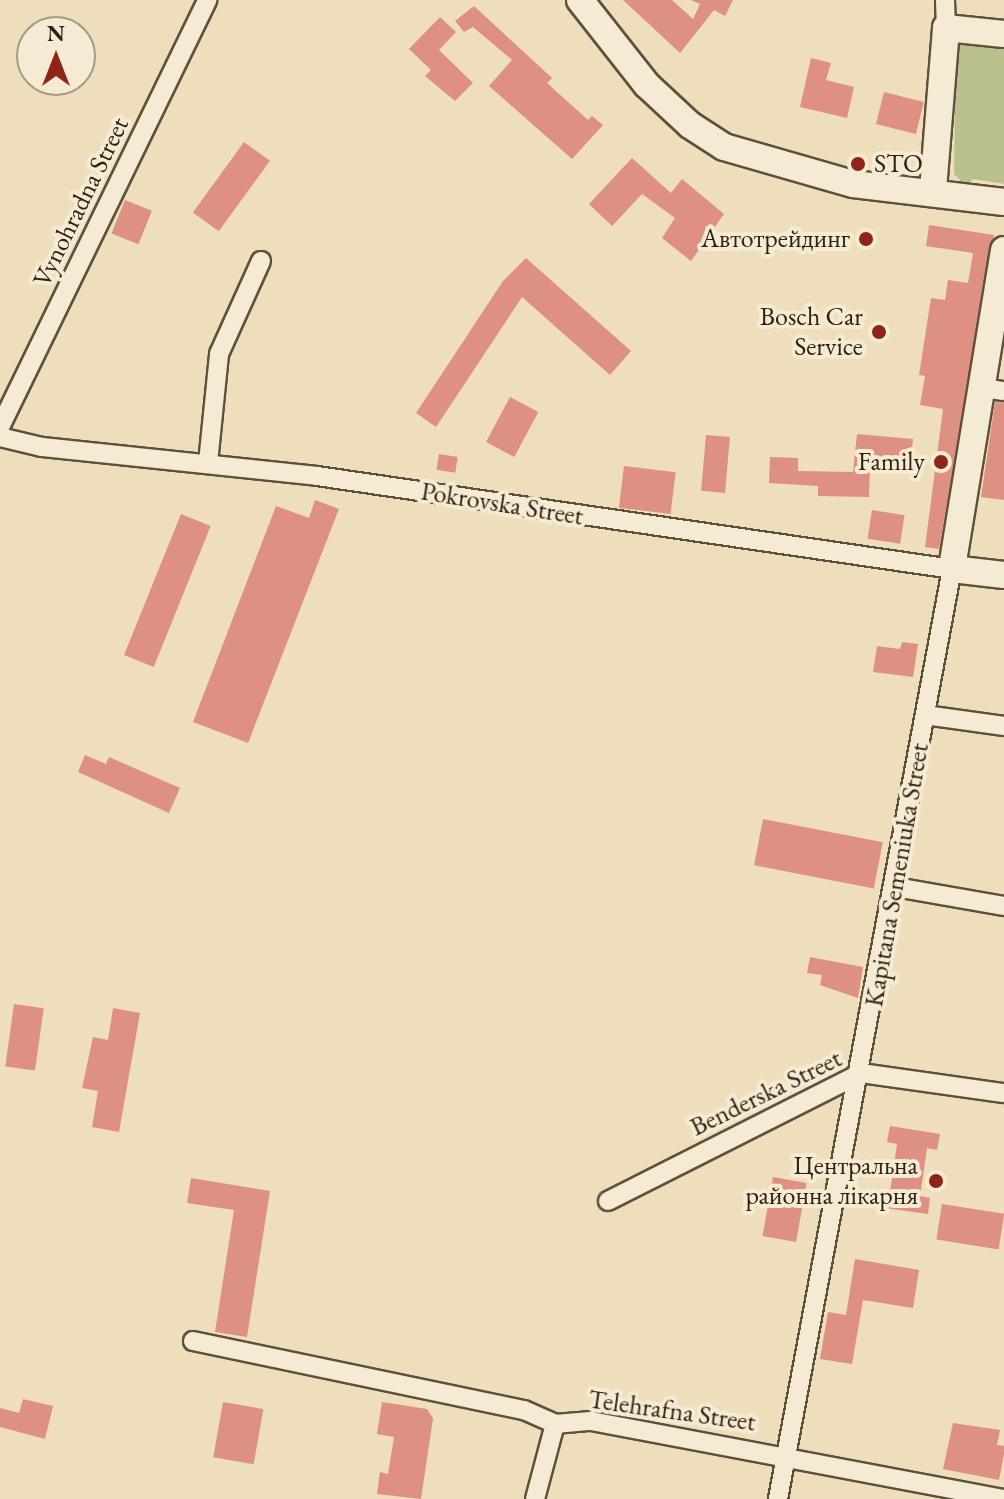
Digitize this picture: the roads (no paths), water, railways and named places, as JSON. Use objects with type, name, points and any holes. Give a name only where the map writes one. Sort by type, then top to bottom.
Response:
[{"type":"main road","points":[[580,0],[647,85],[690,125],[724,147],[810,175],[1004,202]]},
{"type":"main road","points":[[933,190],[946,28],[1004,34]]},
{"type":"main road","name":"Kapitana Semeniuka Street","points":[[952,569],[994,389],[1004,250]]},
{"type":"main road","name":"Pokrovska Street","points":[[952,569],[1004,575]]},
{"type":"street","name":"Vynohradna Street","points":[[0,427],[207,0]]},
{"type":"street","points":[[945,0],[946,28]]},
{"type":"street","points":[[208,463],[219,354],[261,261]]},
{"type":"street","name":"Pokrovska Street","points":[[0,437],[42,447],[208,463],[952,569]]},
{"type":"street","name":"Kapitana Semeniuka Street","points":[[778,1499],[861,1073],[952,569]]},
{"type":"street","points":[[925,715],[1004,726]]},
{"type":"street","points":[[895,887],[1004,906]]},
{"type":"street","name":"Benderska Street","points":[[608,1201],[861,1073],[1004,1093]]},
{"type":"street","name":"Telehrafna Street","points":[[193,1341],[524,1410],[555,1424],[591,1421],[787,1455],[1004,1499]]},
{"type":"street","points":[[535,1499],[555,1424]]},
{"type":"place","name":"STO","points":[[858,164]]},
{"type":"place","name":"Автотрейдинг","points":[[866,239]]},
{"type":"place","name":"Bosch Car Service","points":[[879,332]]},
{"type":"place","name":"Family","points":[[941,462]]},
{"type":"place","name":"Центральна районна лікарня","points":[[936,1181]]}]
